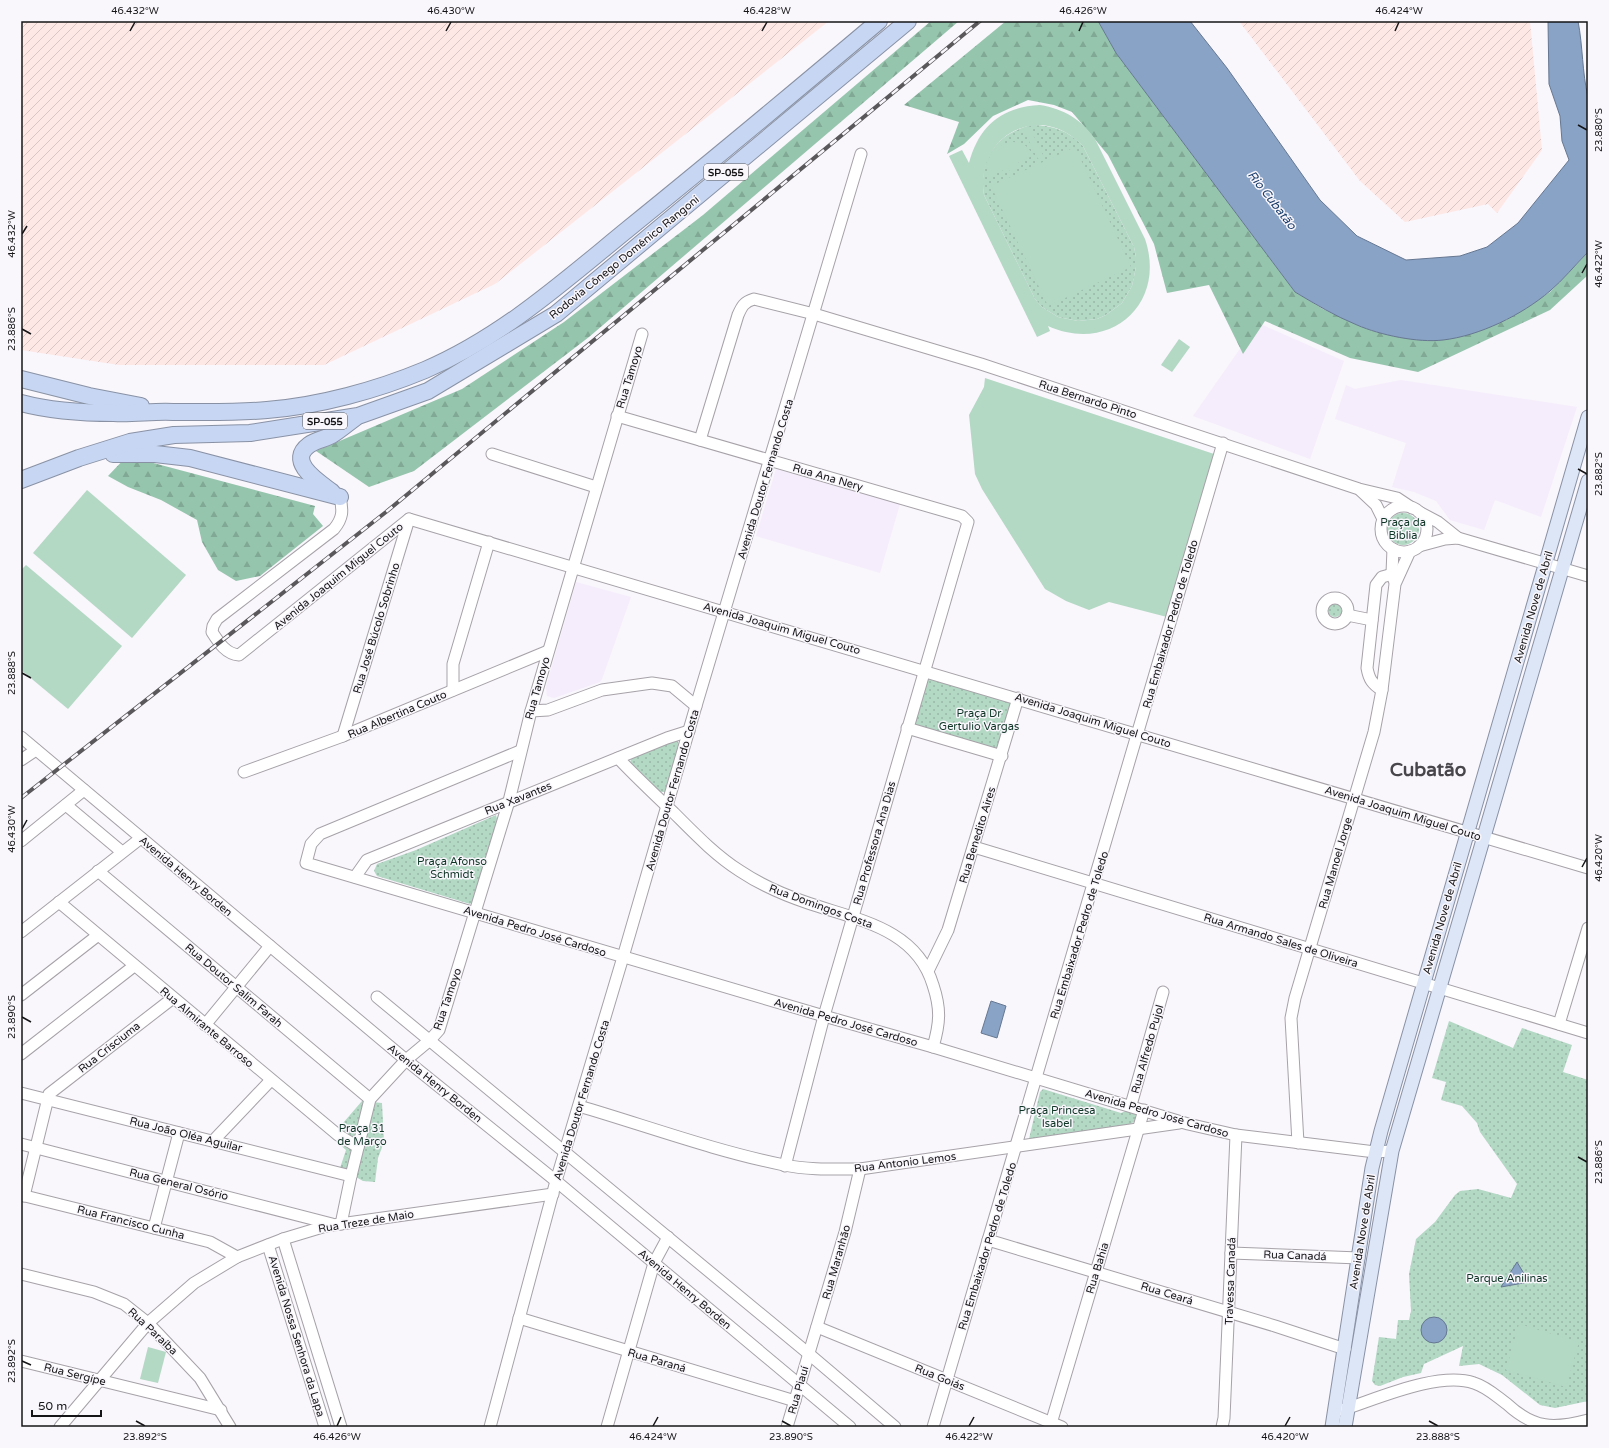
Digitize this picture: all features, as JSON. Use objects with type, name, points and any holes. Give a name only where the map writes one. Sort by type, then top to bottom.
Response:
[{"type":"highway","name":"Rodovia Cônego Domênico Rangoni","points":[[21,403],[59,411],[114,413],[172,411],[206,413],[270,410],[328,400],[387,384],[426,369],[470,348],[520,317],[725,150],[879,21]]},
{"type":"highway","name":"Rodovia Cônego Domênico Rangoni","points":[[21,480],[53,467],[130,442],[174,436],[250,433],[358,416],[428,391],[550,318],[905,24]]},
{"type":"highway","name":"Rodovia Cônego Domênico Rangoni","points":[[21,379],[89,396],[172,411]]},
{"type":"highway","points":[[340,497],[308,474],[303,466],[301,458],[303,451],[308,445],[333,434],[358,416]]},
{"type":"highway","points":[[79,458],[125,453],[155,454],[190,458],[340,497]]},
{"type":"main road","name":"Avenida Nove de Abril","points":[[1332,1427],[1375,1152],[1588,418]]},
{"type":"main road","name":"Avenida Nove de Abril","points":[[1345,1427],[1350,1407],[1392,1151],[1588,481]]},
{"type":"street","name":"Avenida Doutor Fernando Costa","points":[[490,1427],[556,1181],[861,154]]},
{"type":"street","name":"Rua Bernardo Pinto","points":[[700,440],[742,306],[747,301],[754,299],[814,314],[980,364],[1359,489],[1397,498],[1415,510],[1438,522],[1458,538]]},
{"type":"street","name":"Rua Tamoyo","points":[[370,1099],[406,1060],[430,1040],[439,1030],[509,801],[520,751],[548,651],[642,334]]},
{"type":"street","name":"Rua Ana Nery","points":[[617,416],[962,516],[968,522]]},
{"type":"street","name":"Rua Embaixador Pedro de Toledo","points":[[933,1427],[1223,443]]},
{"type":"street","points":[[492,454],[596,487]]},
{"type":"street","name":"Rua Bernardo Pinto","points":[[1359,489],[1376,505],[1383,519]]},
{"type":"street","name":"Avenida Joaquim Miguel Couto","points":[[340,497],[343,510],[342,519],[334,529],[217,619],[213,626],[212,632],[226,650],[233,654],[239,655],[410,519],[925,670],[1588,868]]},
{"type":"street","points":[[1414,548],[1425,537],[1426,526],[1415,510],[1399,507],[1387,513],[1381,526],[1382,536],[1385,542],[1393,549],[1414,548],[1445,539],[1458,538],[1588,576]]},
{"type":"street","name":"Rua José Búcolo Sobrinho","points":[[343,736],[410,519]]},
{"type":"street","name":"Rua Professora Ana Dias","points":[[785,1166],[824,1016],[852,917],[968,522]]},
{"type":"street","points":[[453,690],[453,664],[489,542]]},
{"type":"street","name":"Rua Manoel Jorge","points":[[1396,576],[1414,548]]},
{"type":"street","name":"Rua Manoel Jorge","points":[[1298,1143],[1291,1018],[1295,998],[1374,732],[1382,690],[1396,576],[1393,549]]},
{"type":"street","points":[[1382,690],[1374,685],[1369,678],[1368,668],[1372,620],[1378,580],[1396,576]]},
{"type":"street","points":[[1347,615],[1372,620]]},
{"type":"street","name":"Rua Albertina Couto","points":[[244,772],[343,736],[548,651]]},
{"type":"street","points":[[531,711],[548,710],[602,690],[652,683],[672,686],[696,706]]},
{"type":"street","name":"Rua Benedito Aires","points":[[929,969],[948,930],[1002,756],[1018,698]]},
{"type":"street","points":[[907,728],[1002,756]]},
{"type":"street","name":"Rua Xavantes","points":[[355,877],[367,860],[667,738],[689,732]]},
{"type":"street","name":"Avenida Henry Borden","points":[[21,738],[406,1060],[556,1181],[850,1427]]},
{"type":"street","points":[[21,760],[36,750]]},
{"type":"street","name":"Avenida Pedro José Cardoso","points":[[520,751],[320,834],[311,844],[306,863],[1131,1105],[1188,1124],[1236,1135],[1375,1152],[1392,1151]]},
{"type":"street","name":"Rua Domingos Costa","points":[[618,758],[713,852],[762,885],[809,904],[879,927],[901,939],[919,955],[929,969],[939,1010],[940,1025],[933,1047]]},
{"type":"street","points":[[21,841],[84,790]]},
{"type":"street","points":[[66,805],[122,852]]},
{"type":"street","points":[[21,932],[141,838]]},
{"type":"street","name":"Rua Armando Sales de Oliveira","points":[[974,847],[1588,1033]]},
{"type":"street","name":"Rua Doutor Salim Farah","points":[[98,871],[370,1099]]},
{"type":"street","name":"Rua Almirante Barroso","points":[[59,902],[97,936],[338,1135],[358,1147]]},
{"type":"street","points":[[1559,1024],[1588,928]]},
{"type":"street","points":[[21,995],[97,936]]},
{"type":"street","points":[[205,1025],[270,946]]},
{"type":"street","points":[[21,1054],[134,966]]},
{"type":"street","name":"Rua Alfredo Pujol","points":[[1131,1105],[1163,992]]},
{"type":"street","points":[[377,997],[809,1354],[895,1427]]},
{"type":"street","name":"Rua Crisciuma","points":[[48,1099],[49,1094],[173,998]]},
{"type":"street","points":[[213,1141],[271,1080]]},
{"type":"street","name":"Rua João Oléa Aguilar","points":[[21,1092],[179,1134],[213,1141],[351,1176]]},
{"type":"street","points":[[22,1196],[48,1099]]},
{"type":"street","points":[[339,1224],[370,1099]]},
{"type":"street","name":"Rua Antonio Lemos","points":[[579,1106],[698,1142],[785,1166],[860,1169],[1171,1124],[1188,1124]]},
{"type":"street","name":"Rua Bahia","points":[[1050,1425],[1144,1110]]},
{"type":"street","points":[[154,1228],[179,1134]]},
{"type":"street","name":"Travessa Canadá","points":[[1222,1427],[1229,1312],[1236,1135]]},
{"type":"street","name":"Rua General Osório","points":[[21,1144],[339,1224]]},
{"type":"street","name":"Rua Maranhão","points":[[809,1354],[845,1232],[860,1169]]},
{"type":"street","name":"Rua Treze de Maio","points":[[60,1427],[148,1323],[194,1283],[237,1257],[283,1239],[339,1224],[553,1194]]},
{"type":"street","name":"Rua Francisco Cunha","points":[[22,1196],[210,1242],[237,1257]]},
{"type":"street","points":[[607,1427],[654,1263],[668,1237]]},
{"type":"street","name":"Avenida Nossa Senhora da Lapa","points":[[283,1239],[341,1427]]},
{"type":"street","name":"Rua Ceará","points":[[988,1240],[1229,1312],[1345,1349]]},
{"type":"street","name":"Avenida Nossa Senhora da Lapa","points":[[268,1245],[325,1427]]},
{"type":"street","name":"Rua Canadá","points":[[1231,1253],[1358,1258]]},
{"type":"street","name":"Rua Paraíba","points":[[21,1274],[94,1292],[124,1304],[148,1323],[200,1378],[222,1410],[230,1427]]},
{"type":"street","name":"Rua Paraná","points":[[519,1318],[795,1401]]},
{"type":"street","name":"Rua Goiás","points":[[817,1327],[947,1380],[1050,1425],[1062,1427]]},
{"type":"street","name":"Rua Piauí","points":[[787,1427],[809,1354]]},
{"type":"street","name":"Rua Sergípe","points":[[21,1361],[222,1410]]},
{"type":"street","points":[[1335,1411],[1415,1386],[1436,1381],[1457,1379],[1474,1382],[1490,1390],[1514,1411],[1531,1422],[1547,1426],[1566,1426],[1588,1420]]},
{"type":"shaded area","points":[[21,21],[829,21],[495,284],[324,365],[119,365],[21,350]]},
{"type":"shaded area","points":[[1239,21],[1530,21],[1542,150],[1497,213],[1488,204],[1405,222],[1360,181]]},
{"type":"shaded area","points":[[1258,323],[1344,361],[1310,459],[1193,416]]},
{"type":"shaded area","points":[[1401,380],[1577,407],[1541,517],[1495,500],[1484,530],[1450,520],[1436,501],[1414,492],[1392,487],[1406,443],[1335,419],[1346,385],[1355,389]]},
{"type":"shaded area","points":[[776,469],[900,504],[880,573],[756,536]]},
{"type":"shaded area","points":[[576,582],[631,597],[600,682],[554,698],[547,696],[546,687]]},
{"type":"green space","points":[[931,21],[959,21],[589,337],[414,471],[369,487],[316,451],[462,389],[564,322],[703,215]]},
{"type":"green space","points":[[1006,21],[1098,21],[1116,53],[1295,292],[1323,309],[1357,325],[1376,332],[1418,339],[1506,320],[1550,292],[1588,252],[1588,275],[1550,310],[1418,372],[1350,358],[1265,321],[1243,354],[1209,285],[1167,293],[1154,244],[1108,155],[1072,112],[1054,105],[1028,100],[993,116],[964,144],[947,154],[959,122],[904,105]]},
{"type":"green space","points":[[1040,105],[1057,109],[1071,116],[1090,132],[1095,139],[1145,239],[1150,263],[1148,284],[1140,302],[1128,317],[1112,328],[1092,333],[1071,333],[1048,326],[1050,331],[1037,337],[949,156],[962,150],[969,163],[973,150],[979,139],[994,121],[1003,114],[1026,107]],"holes":[[[1042,125],[1054,127],[1064,132],[1083,146],[1134,247],[1136,267],[1132,286],[1122,303],[1106,315],[1097,319],[1078,321],[1058,317],[1042,307],[1035,299],[984,195],[983,183],[987,161],[999,142],[1017,129]]]},
{"type":"green space","points":[[1032,125],[1047,126],[1060,130],[1072,136],[1083,146],[1134,247],[1136,267],[1132,286],[1122,303],[1106,315],[1097,319],[1078,321],[1058,317],[1042,307],[1035,299],[984,195],[984,170],[987,159],[993,150],[1000,141],[1009,134]]},
{"type":"green space","points":[[1029,126],[1044,157],[1038,159],[1023,129]]},
{"type":"green space","points":[[1014,142],[1026,146],[1034,155],[1016,164],[1017,169],[1010,172],[1008,168],[989,177],[988,164],[992,153],[1001,145]]},
{"type":"green space","points":[[1075,147],[1131,267],[1048,306],[991,186]]},
{"type":"green space","points":[[1179,339],[1190,347],[1172,372],[1161,365]]},
{"type":"green space","points":[[985,378],[1214,454],[1167,617],[1109,602],[1089,610],[1066,601],[1045,589],[982,489],[975,474],[969,415],[984,387]]},
{"type":"green space","points":[[127,456],[315,506],[313,514],[323,526],[260,576],[236,581],[218,570],[202,542],[197,520],[161,500],[128,487],[108,476]]},
{"type":"green space","points":[[87,490],[186,575],[132,638],[33,553]]},
{"type":"green space","name":"Praça da Biblia","points":[[1400,513],[1406,513],[1416,520],[1419,529],[1418,535],[1412,542],[1406,545],[1400,545],[1390,538],[1387,532],[1387,526],[1394,516]]},
{"type":"green space","points":[[26,565],[122,646],[68,709],[21,670],[21,570]]},
{"type":"green space","points":[[1332,603],[1338,603],[1342,607],[1342,613],[1338,617],[1332,617],[1328,613],[1328,607]]},
{"type":"green space","name":"Praça Dr Gertulio Vargas","points":[[928,679],[1012,702],[997,751],[913,727]]},
{"type":"green space","points":[[677,740],[679,744],[665,792],[659,792],[630,763],[631,759]]},
{"type":"green space","name":"Praça Afonso Schmidt","points":[[496,815],[497,819],[490,848],[472,902],[470,904],[377,876],[374,871],[377,864],[416,850]]},
{"type":"green space","name":"Parque Anilinas","points":[[1449,1021],[1513,1048],[1522,1028],[1572,1045],[1563,1072],[1588,1080],[1588,1401],[1555,1408],[1540,1405],[1502,1375],[1479,1364],[1459,1366],[1463,1346],[1424,1364],[1421,1373],[1403,1377],[1380,1386],[1375,1385],[1372,1381],[1379,1337],[1396,1339],[1398,1320],[1409,1320],[1411,1311],[1409,1274],[1416,1239],[1435,1222],[1455,1195],[1460,1191],[1478,1189],[1511,1198],[1517,1184],[1480,1132],[1477,1123],[1462,1106],[1441,1100],[1446,1082],[1432,1078]]},
{"type":"green space","name":"Praça Princesa Isabel","points":[[1043,1089],[1121,1113],[1128,1110],[1136,1113],[1135,1121],[1129,1125],[1130,1128],[1032,1143],[1029,1139],[1040,1092]]},
{"type":"green space","name":"Praça 31 de Março","points":[[362,1101],[382,1103],[384,1142],[378,1158],[375,1182],[363,1181],[340,1168],[346,1150],[331,1137]]},
{"type":"green space","points":[[1519,1324],[1579,1342],[1566,1387],[1506,1370]]},
{"type":"green space","points":[[148,1347],[166,1352],[158,1383],[140,1379]]},
{"type":"water","name":"Rio Cubatão","points":[[1098,21],[1190,21],[1227,68],[1320,200],[1357,236],[1406,260],[1460,256],[1487,247],[1518,223],[1569,160],[1562,141],[1560,116],[1549,84],[1548,21],[1578,21],[1588,97],[1588,252],[1560,282],[1527,308],[1500,323],[1457,338],[1433,341],[1399,337],[1366,329],[1341,318],[1295,292],[1116,53]]},
{"type":"water","points":[[991,1001],[1006,1006],[997,1038],[981,1033]]},
{"type":"water","points":[[1517,1262],[1529,1282],[1501,1287]]},
{"type":"water","points":[[1434,1317],[1443,1321],[1447,1330],[1443,1339],[1434,1343],[1425,1339],[1421,1330],[1425,1321]]},
{"type":"railway","points":[[21,798],[386,512],[980,21]]},
{"type":"district","name":"Cubatão","points":[[1428,769]]}]
